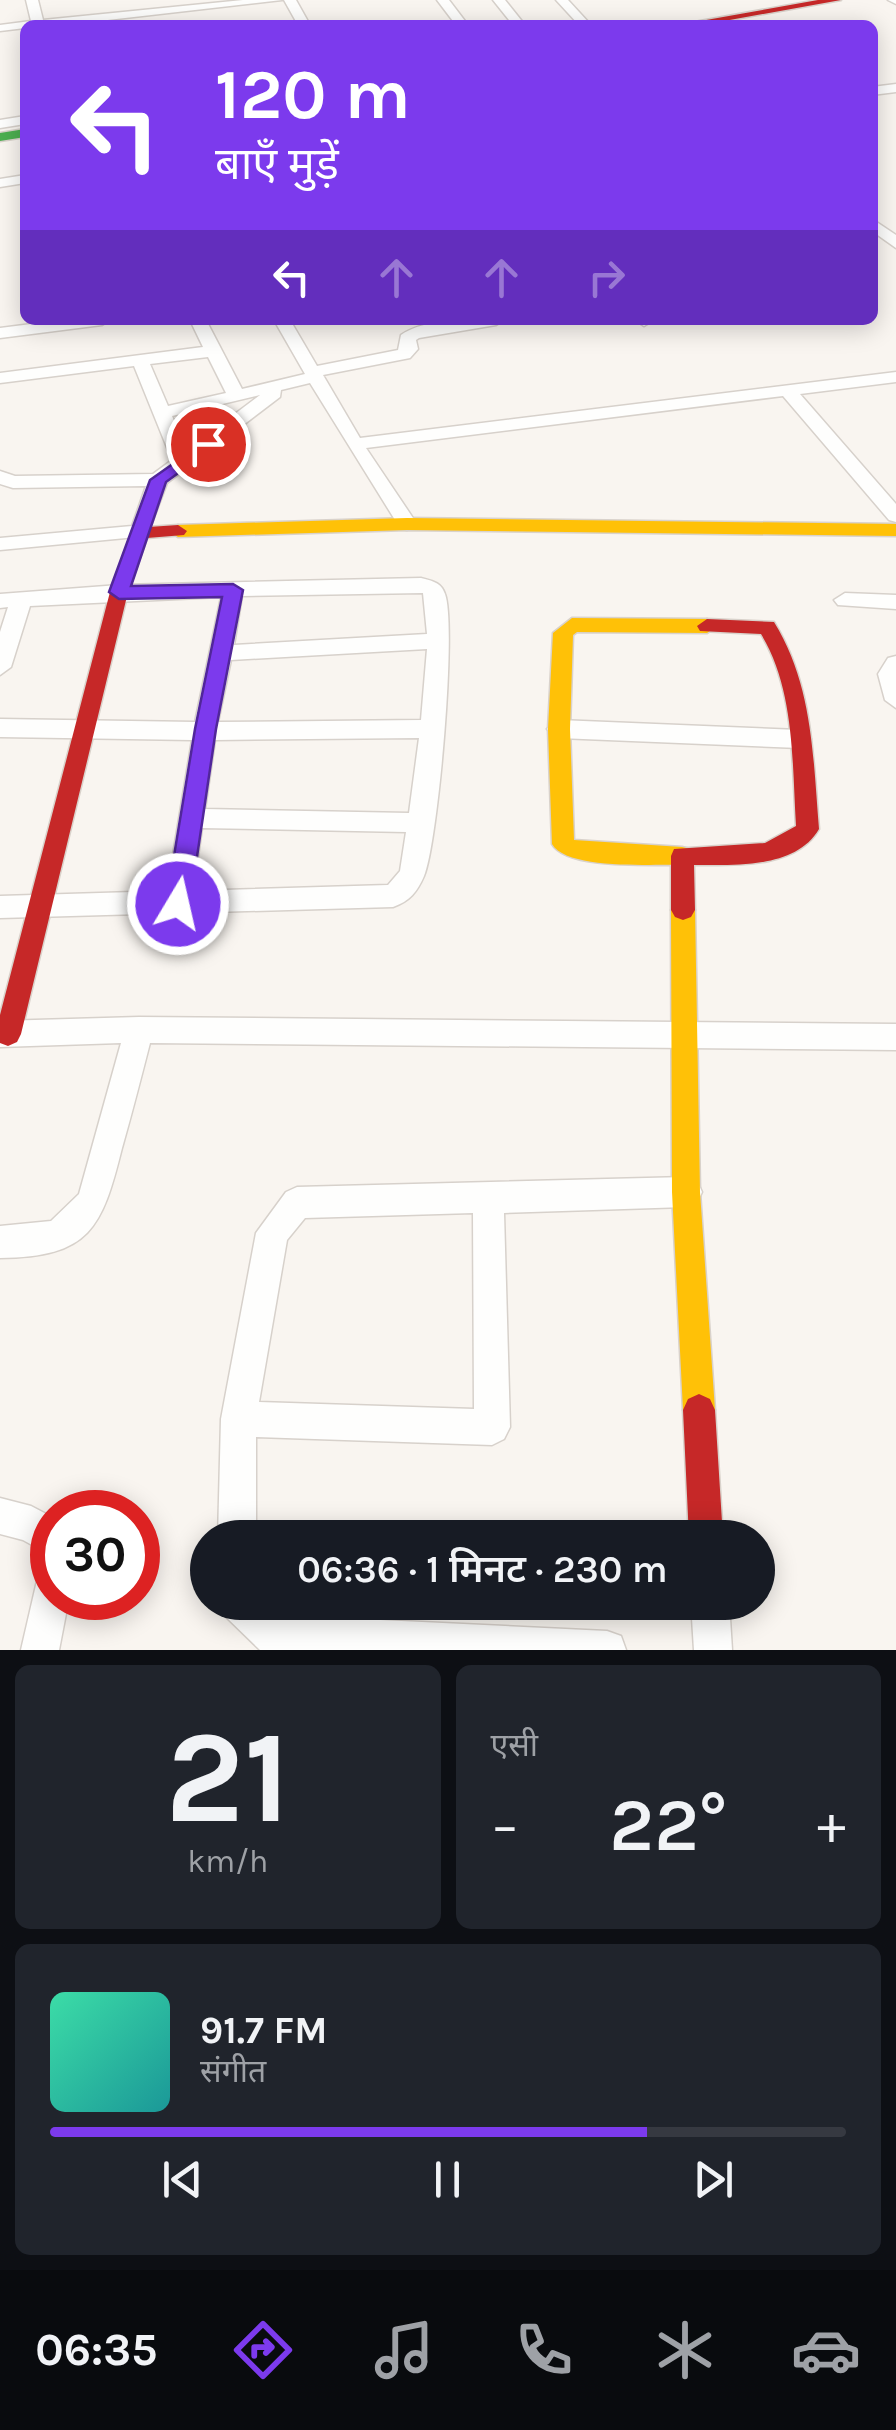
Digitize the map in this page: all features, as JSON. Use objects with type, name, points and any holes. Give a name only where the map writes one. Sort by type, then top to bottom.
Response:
[{"type":"street","points":[[32,1],[47,0]]},
{"type":"street","points":[[89,20],[276,0]]},
{"type":"street","points":[[443,0],[458,20]]},
{"type":"street","points":[[499,0],[514,20]]},
{"type":"street","points":[[562,0],[581,20]]},
{"type":"street","points":[[714,20],[836,0]]},
{"type":"street","points":[[0,333],[63,325]]},
{"type":"street","points":[[200,325],[237,396]]},
{"type":"street","points":[[285,325],[354,444],[408,524]]},
{"type":"street","points":[[162,414],[404,354],[410,348],[406,340],[414,334],[467,325]]},
{"type":"street","points":[[0,378],[212,351]]},
{"type":"street","points":[[140,360],[183,463]]},
{"type":"street","points":[[354,444],[896,377]]},
{"type":"street","points":[[0,477],[13,482],[158,480],[283,386]]},
{"type":"street","points":[[789,392],[896,516]]},
{"type":"street","points":[[158,480],[119,592],[4,1034],[139,1030],[896,1036]]},
{"type":"street","points":[[0,544],[140,532],[408,524],[896,530]]},
{"type":"street","points":[[0,907],[393,896],[405,888],[413,871],[421,823],[438,641],[436,595],[432,588],[422,585],[119,592],[11,600],[2,656]]},
{"type":"street","points":[[178,904],[205,729],[233,590]]},
{"type":"street","points":[[845,600],[896,602]]},
{"type":"street","points":[[572,626],[767,627],[782,642],[799,739],[808,830],[800,842],[766,852],[682,856],[573,851],[563,844],[559,729],[563,634],[572,626]]},
{"type":"street","points":[[221,653],[438,641]]},
{"type":"street","points":[[896,664],[889,674],[896,700]]},
{"type":"street","points":[[0,728],[84,732],[430,730]]},
{"type":"street","points":[[559,729],[799,739]]},
{"type":"street","points":[[192,818],[421,823]]},
{"type":"street","points":[[682,856],[686,1192],[705,1520]]},
{"type":"street","points":[[0,1242],[64,1234],[81,1222],[93,1201],[139,1030]]},
{"type":"street","points":[[237,1520],[239,1419],[272,1233],[297,1203],[686,1192]]},
{"type":"street","points":[[239,1419],[492,1427],[488,1195]]},
{"type":"street","points":[[0,1516],[30,1524]]},
{"type":"street","points":[[40,1650],[46,1620]]},
{"type":"street","points":[[254,1620],[268,1634],[607,1650]]},
{"type":"street","points":[[711,1620],[713,1650]]},
{"type":"traffic: fast","points":[[0,137],[20,134]]},
{"type":"traffic: slow","points":[[178,531],[407,524],[896,530]]},
{"type":"traffic: slow","points":[[682,856],[573,851],[563,844],[559,729],[563,633],[572,625],[707,626]]},
{"type":"traffic: slow","points":[[683,910],[686,1192],[699,1410]]},
{"type":"traffic: jam","points":[[714,20],[836,0]]},
{"type":"traffic: jam","points":[[8,1034],[119,592],[140,532],[178,531]]},
{"type":"traffic: jam","points":[[683,910],[682,856],[765,852],[795,840],[808,829],[799,724],[779,647],[767,627],[707,626]]},
{"type":"traffic: jam","points":[[699,1410],[705,1520]]},
{"type":"route","points":[[178,904],[205,729],[233,590],[119,592],[158,480],[208,444]]}]
